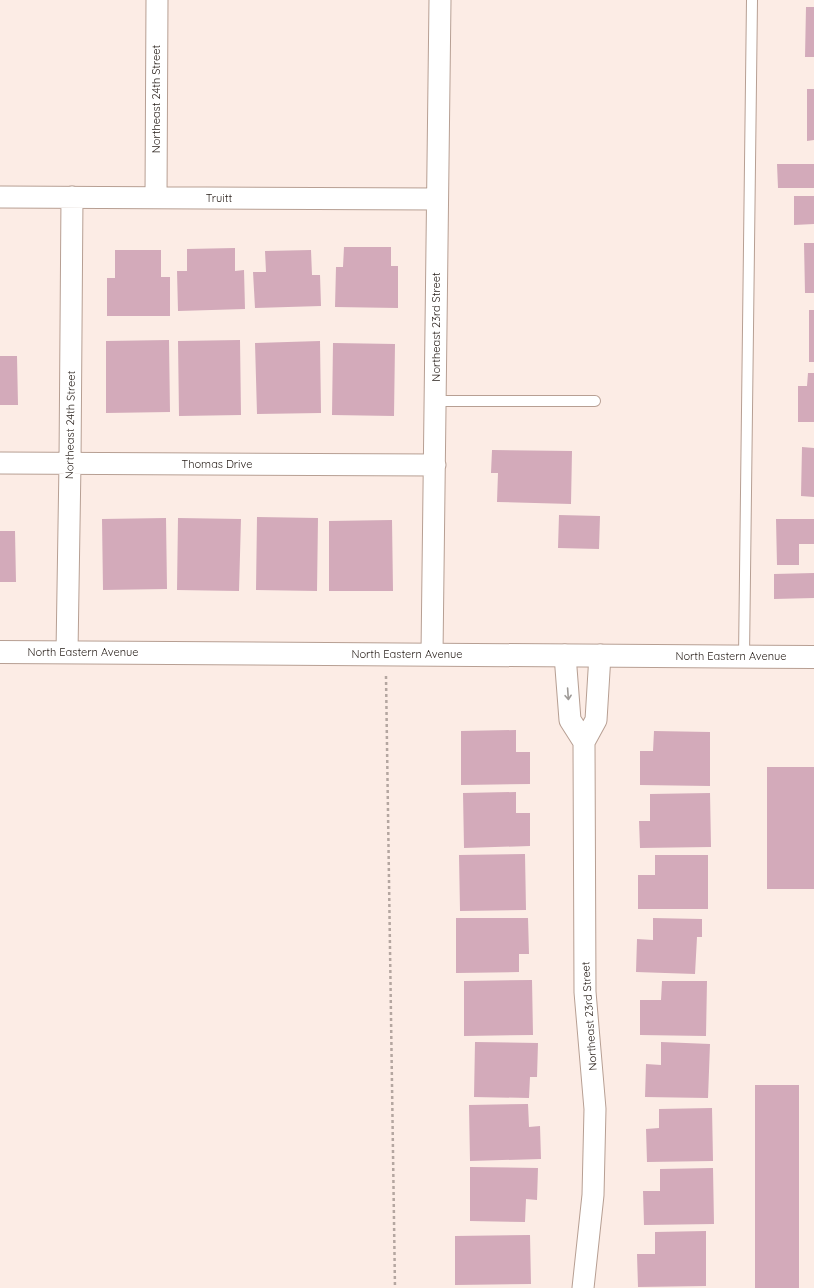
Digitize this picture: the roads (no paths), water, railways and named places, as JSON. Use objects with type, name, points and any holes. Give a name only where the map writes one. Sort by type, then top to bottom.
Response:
[{"type":"main road","name":"North Eastern Avenue","points":[[0,652],[814,657]]},
{"type":"street","name":"Northeast 24th Street","points":[[156,197],[157,0]]},
{"type":"street","name":"Northeast 23rd Street","points":[[432,654],[440,0]]},
{"type":"street","name":"Truitt","points":[[0,197],[437,199]]},
{"type":"street","name":"Northeast 24th Street","points":[[67,652],[72,197]]},
{"type":"street","name":"Thomas Drive","points":[[0,463],[435,465]]},
{"type":"street","points":[[565,655],[570,720],[584,742]]},
{"type":"street","name":"Northeast 23rd Street","points":[[583,1288],[593,1194],[595,1109],[585,992],[584,742],[596,720],[600,655]]},
{"type":"lane","points":[[744,656],[752,0]]},
{"type":"lane","points":[[436,401],[595,401]]}]
